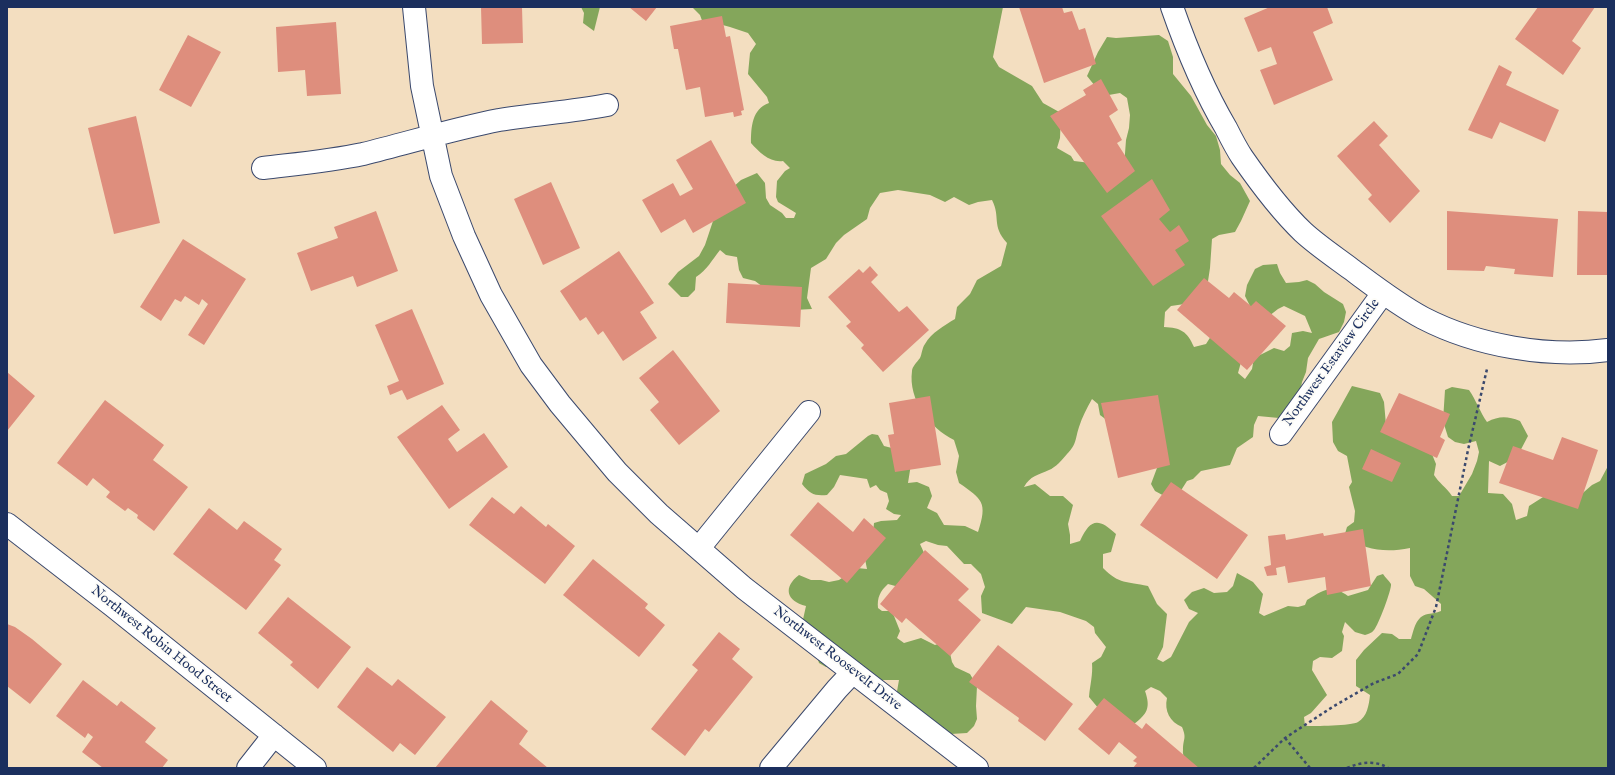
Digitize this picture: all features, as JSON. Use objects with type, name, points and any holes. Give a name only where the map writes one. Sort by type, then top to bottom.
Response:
[{"type":"street","name":"Northwest Roosevelt Drive","points":[[414,7],[422,86],[441,176],[464,236],[491,295],[531,365],[560,404],[617,472],[659,514],[744,588],[852,673],[884,695],[977,768]]},
{"type":"street","name":"Northwest Estaview Circle","points":[[1172,7],[1187,50],[1207,96],[1242,156],[1283,210],[1304,233],[1383,293],[1424,318],[1469,337],[1493,343],[1553,352],[1586,353],[1608,350]]},
{"type":"street","points":[[263,168],[314,162],[361,154],[497,120],[533,115],[573,112],[607,105]]},
{"type":"street","name":"Northwest Estaview Circle","points":[[1281,434],[1383,293]]},
{"type":"street","points":[[699,548],[809,412]]},
{"type":"street","name":"Northwest Robin Hood Street","points":[[7,524],[119,611],[315,768]]},
{"type":"street","points":[[771,768],[836,689],[852,673]]},
{"type":"street","points":[[248,768],[274,735]]},
{"type":"path","points":[[1254,768],[1285,738],[1334,706],[1374,683],[1398,674],[1418,654],[1436,606],[1468,450],[1493,343]]},
{"type":"path","points":[[1285,738],[1310,768]]},
{"type":"path","points":[[1347,768],[1360,763],[1381,764],[1388,768]]},
{"type":"green space","points":[[581,7],[600,7],[594,31],[583,23],[584,13]]},
{"type":"green space","points":[[692,7],[1003,7],[993,57],[999,67],[1032,86],[1043,103],[1061,113],[1060,138],[1057,148],[1071,156],[1074,161],[1124,167],[1130,115],[1127,98],[1120,93],[1103,96],[1087,76],[1107,37],[1116,38],[1159,35],[1168,41],[1173,57],[1173,74],[1191,96],[1207,125],[1216,136],[1220,150],[1221,164],[1230,175],[1240,183],[1250,201],[1235,232],[1219,235],[1212,239],[1210,268],[1205,301],[1171,306],[1165,312],[1164,327],[1175,328],[1183,331],[1189,337],[1194,347],[1206,344],[1213,333],[1243,355],[1238,373],[1245,379],[1252,369],[1254,358],[1274,348],[1284,351],[1290,346],[1292,333],[1303,331],[1312,333],[1305,316],[1284,306],[1269,316],[1253,312],[1245,296],[1247,285],[1255,269],[1263,265],[1277,264],[1286,283],[1307,280],[1343,304],[1346,312],[1344,322],[1339,332],[1319,339],[1308,358],[1299,398],[1292,410],[1279,418],[1258,416],[1254,425],[1253,437],[1237,448],[1230,465],[1201,471],[1193,479],[1187,481],[1180,492],[1168,498],[1155,491],[1151,484],[1160,460],[1100,415],[1098,404],[1092,399],[1086,409],[1073,447],[1054,467],[1032,478],[1024,487],[1035,484],[1050,496],[1063,496],[1073,505],[1068,524],[1070,544],[1080,541],[1087,528],[1095,523],[1104,525],[1116,534],[1111,552],[1103,554],[1103,568],[1114,577],[1124,582],[1148,586],[1157,604],[1167,614],[1163,647],[1157,659],[1163,662],[1171,657],[1189,622],[1198,613],[1189,609],[1184,600],[1192,592],[1204,588],[1214,593],[1227,592],[1233,586],[1237,573],[1253,582],[1263,594],[1259,613],[1264,616],[1288,606],[1298,607],[1305,605],[1307,600],[1323,591],[1332,589],[1337,590],[1348,596],[1368,590],[1377,576],[1383,574],[1391,584],[1391,587],[1374,630],[1365,635],[1355,632],[1345,622],[1342,632],[1344,636],[1342,651],[1332,658],[1320,657],[1313,661],[1312,670],[1327,695],[1311,713],[1304,717],[1305,726],[1333,726],[1354,723],[1358,722],[1364,717],[1368,707],[1370,695],[1356,686],[1356,660],[1382,633],[1392,634],[1399,639],[1411,639],[1418,620],[1424,615],[1441,611],[1441,604],[1424,589],[1415,586],[1410,576],[1410,548],[1384,550],[1368,548],[1344,537],[1347,527],[1354,522],[1355,511],[1349,487],[1352,482],[1347,456],[1338,451],[1333,442],[1332,422],[1352,386],[1380,393],[1384,402],[1386,425],[1429,447],[1436,464],[1434,475],[1452,496],[1459,496],[1472,474],[1479,452],[1476,441],[1464,444],[1455,442],[1448,437],[1443,421],[1445,390],[1452,387],[1469,390],[1487,422],[1499,418],[1515,419],[1520,421],[1528,436],[1517,457],[1500,466],[1489,461],[1488,493],[1503,494],[1512,504],[1516,520],[1527,516],[1529,506],[1551,492],[1577,498],[1592,485],[1600,481],[1608,466],[1608,768],[1191,768],[1183,755],[1185,736],[1182,727],[1174,722],[1169,716],[1166,707],[1167,698],[1160,691],[1151,687],[1145,691],[1148,702],[1147,710],[1145,714],[1134,724],[1099,709],[1089,697],[1092,663],[1101,657],[1106,647],[1095,633],[1094,627],[1086,621],[1060,612],[1026,607],[1012,624],[982,613],[981,596],[985,587],[981,574],[971,564],[964,564],[947,546],[926,541],[920,544],[925,555],[899,587],[888,584],[885,587],[881,592],[878,601],[878,608],[882,611],[892,611],[900,631],[897,638],[904,643],[921,638],[935,645],[943,642],[949,649],[952,662],[955,667],[970,674],[977,686],[977,719],[974,726],[967,733],[951,734],[896,697],[899,680],[882,680],[854,661],[826,667],[819,663],[816,653],[802,624],[806,606],[794,601],[791,597],[789,589],[791,584],[799,575],[811,580],[829,582],[839,580],[857,568],[867,569],[865,559],[873,533],[874,523],[897,520],[901,515],[894,514],[886,509],[889,501],[887,493],[880,490],[876,485],[870,488],[867,479],[840,475],[834,487],[827,495],[819,495],[813,494],[802,484],[805,474],[826,464],[836,456],[846,454],[868,436],[872,434],[878,435],[884,446],[896,449],[911,464],[908,483],[917,482],[929,487],[932,496],[927,508],[937,513],[944,525],[965,526],[978,532],[982,514],[981,502],[973,493],[959,483],[956,472],[959,456],[954,440],[945,435],[929,421],[922,412],[914,392],[912,369],[920,358],[923,347],[931,336],[955,319],[957,307],[970,294],[977,280],[1001,266],[1007,243],[999,231],[995,206],[992,200],[969,205],[954,197],[945,202],[930,195],[898,190],[880,193],[870,208],[867,219],[844,235],[836,243],[826,259],[811,268],[807,298],[812,309],[794,310],[755,281],[743,278],[739,270],[737,257],[726,255],[720,250],[706,268],[696,277],[695,290],[688,297],[681,297],[668,284],[678,272],[699,256],[705,245],[715,215],[731,189],[741,180],[757,173],[765,183],[766,198],[770,205],[782,213],[786,218],[794,218],[796,213],[778,202],[776,197],[777,181],[785,171],[790,168],[783,161],[769,159],[751,143],[752,125],[756,114],[763,106],[769,103],[767,97],[748,74],[750,53],[756,44],[748,33],[719,24],[704,26],[700,15]]},
{"type":"building","points":[[481,7],[522,7],[523,43],[482,44]]},
{"type":"building","points":[[629,7],[657,7],[646,21]]},
{"type":"building","points":[[1019,7],[1062,7],[1064,13],[1072,11],[1079,30],[1085,28],[1096,64],[1044,83]]},
{"type":"building","points":[[1270,7],[1327,7],[1333,23],[1313,32],[1333,80],[1274,105],[1260,70],[1277,64],[1271,47],[1258,52],[1244,18]]},
{"type":"building","points":[[1538,7],[1595,7],[1572,41],[1581,48],[1563,75],[1515,39]]},
{"type":"building","points":[[722,16],[726,37],[730,36],[744,110],[741,111],[742,115],[734,117],[733,112],[705,117],[700,87],[686,90],[678,49],[674,49],[670,26]]},
{"type":"building","points":[[336,22],[341,94],[307,96],[305,70],[278,72],[276,27]]},
{"type":"building","points":[[188,35],[221,52],[191,107],[159,90]]},
{"type":"building","points":[[1499,65],[1512,72],[1506,85],[1559,110],[1545,142],[1500,122],[1492,139],[1468,130]]},
{"type":"building","points":[[1101,79],[1118,110],[1109,116],[1122,140],[1117,143],[1135,171],[1107,193],[1050,116],[1086,95],[1083,90]]},
{"type":"building","points":[[136,116],[160,223],[114,234],[88,128]]},
{"type":"building","points":[[1374,121],[1388,136],[1379,145],[1420,191],[1390,223],[1368,199],[1372,195],[1337,156]]},
{"type":"building","points":[[711,140],[746,203],[693,233],[685,219],[661,233],[642,200],[673,183],[680,196],[693,189],[676,160]]},
{"type":"building","points":[[1152,179],[1170,210],[1159,219],[1170,232],[1179,225],[1189,241],[1175,250],[1185,265],[1153,286],[1101,216]]},
{"type":"building","points":[[551,182],[580,248],[543,265],[514,199]]},
{"type":"building","points":[[376,211],[398,271],[357,287],[353,276],[311,291],[297,253],[338,238],[334,227]]},
{"type":"building","points":[[1447,211],[1558,219],[1553,277],[1514,274],[1515,269],[1486,266],[1484,271],[1447,270]]},
{"type":"building","points":[[1578,211],[1608,212],[1608,275],[1577,275]]},
{"type":"building","points":[[183,239],[246,279],[204,345],[188,335],[208,304],[202,299],[199,305],[185,296],[181,302],[175,299],[161,321],[140,307]]},
{"type":"building","points":[[619,251],[654,303],[640,312],[657,338],[623,361],[603,331],[598,335],[586,317],[580,321],[560,291]]},
{"type":"building","points":[[870,266],[878,275],[871,282],[899,312],[907,306],[929,330],[883,372],[861,348],[864,345],[846,326],[851,322],[828,297],[859,269],[863,273]]},
{"type":"building","points":[[1204,278],[1229,298],[1234,292],[1251,306],[1256,301],[1286,326],[1247,370],[1177,310]]},
{"type":"building","points":[[728,283],[802,287],[800,327],[726,323]]},
{"type":"building","points":[[412,309],[444,384],[407,400],[402,390],[390,395],[387,386],[399,381],[375,325]]},
{"type":"building","points":[[673,350],[720,411],[679,445],[650,410],[659,402],[639,378]]},
{"type":"building","points":[[7,372],[35,396],[7,431]]},
{"type":"building","points":[[1399,393],[1450,414],[1440,437],[1445,440],[1437,458],[1380,432]]},
{"type":"building","points":[[1158,395],[1170,465],[1118,478],[1101,403]]},
{"type":"building","points":[[930,396],[941,465],[895,472],[888,435],[894,434],[889,403]]},
{"type":"building","points":[[105,400],[164,445],[153,460],[188,487],[154,531],[137,518],[138,515],[128,508],[125,511],[106,497],[110,492],[93,478],[87,486],[57,463]]},
{"type":"building","points":[[442,405],[460,430],[448,439],[457,452],[484,433],[508,467],[449,509],[397,437]]},
{"type":"building","points":[[1562,437],[1598,450],[1578,509],[1499,483],[1513,446],[1553,460]]},
{"type":"building","points":[[1371,449],[1401,463],[1392,482],[1362,469]]},
{"type":"building","points":[[1171,482],[1248,535],[1217,579],[1140,525]]},
{"type":"building","points":[[492,497],[514,514],[521,506],[546,527],[548,524],[575,546],[545,584],[469,525]]},
{"type":"building","points":[[818,502],[853,532],[864,518],[886,538],[847,583],[790,535]]},
{"type":"building","points":[[209,508],[237,530],[244,521],[282,549],[274,560],[281,565],[246,610],[173,554]]},
{"type":"building","points":[[1363,529],[1371,586],[1327,595],[1325,577],[1288,583],[1285,566],[1276,568],[1277,575],[1267,576],[1264,567],[1271,565],[1268,536],[1285,534],[1286,540],[1323,533],[1324,536]]},
{"type":"building","points":[[925,550],[969,589],[958,600],[981,620],[950,656],[906,618],[902,623],[880,604]]},
{"type":"building","points":[[593,559],[648,604],[645,608],[665,625],[639,657],[563,595]]},
{"type":"building","points":[[288,597],[351,647],[318,689],[290,665],[293,662],[258,633]]},
{"type":"building","points":[[7,624],[15,627],[32,639],[62,664],[30,704],[7,686]]},
{"type":"building","points":[[719,632],[740,649],[732,659],[753,677],[709,732],[705,729],[685,756],[651,729],[698,670],[692,665]]},
{"type":"building","points":[[998,645],[1073,704],[1045,741],[1018,721],[1019,718],[969,682]]},
{"type":"building","points":[[367,667],[392,686],[398,679],[446,717],[415,755],[400,743],[393,752],[337,707]]},
{"type":"building","points":[[83,680],[117,706],[121,701],[156,728],[145,742],[168,760],[162,768],[103,768],[82,752],[93,737],[88,733],[85,738],[56,716]]},
{"type":"building","points":[[1104,698],[1142,729],[1146,723],[1199,768],[1133,768],[1137,763],[1133,761],[1137,757],[1119,742],[1109,755],[1078,729]]},
{"type":"building","points":[[491,700],[528,731],[519,744],[548,768],[435,768]]}]
